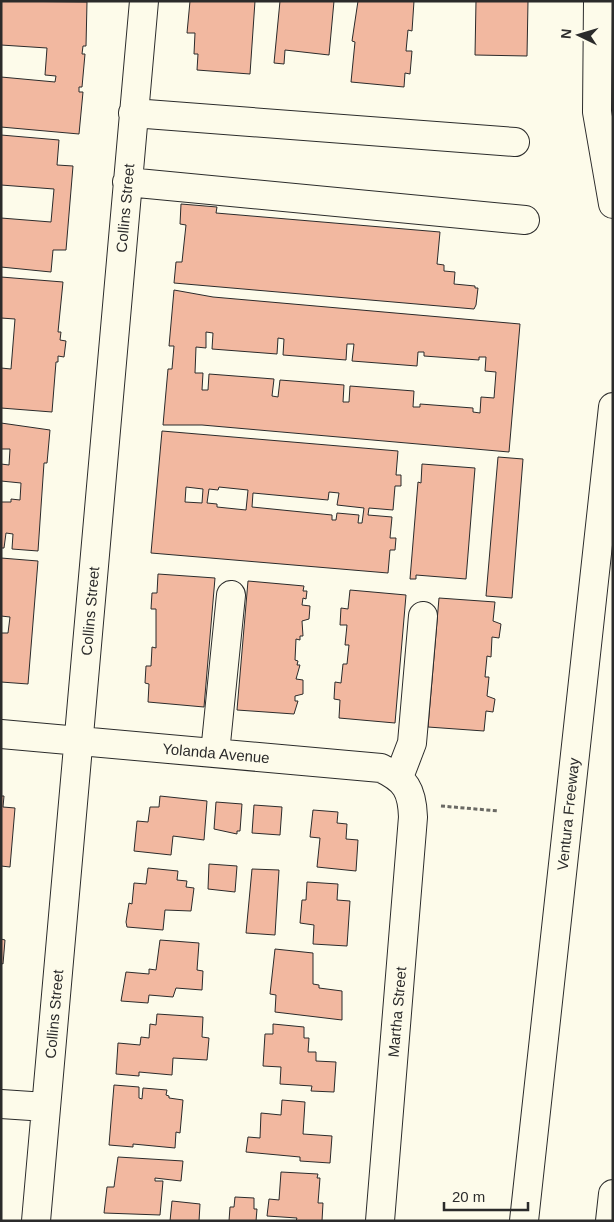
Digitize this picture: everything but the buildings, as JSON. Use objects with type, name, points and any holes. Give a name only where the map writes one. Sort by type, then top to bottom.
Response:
[{"type":"main road","name":"Collins Street","points":[[36,1221],[144,1]]},
{"type":"main road","points":[[598,1],[597,112],[613,204]]},
{"type":"main road","points":[[134,113],[515,142]]},
{"type":"main road","points":[[128,182],[525,220]]},
{"type":"main road","name":"Ventura Freeway","points":[[524,1221],[613,407]]},
{"type":"main road","points":[[215,753],[231,595]]},
{"type":"main road","points":[[399,777],[412,743],[423,616]]},
{"type":"main road","name":"Yolanda Avenue","points":[[1,734],[382,768],[399,777]]},
{"type":"main road","name":"Martha Street","points":[[380,1221],[413,803],[408,790],[399,777]]},
{"type":"main road","points":[[1,1104],[46,1107]]},
{"type":"main road","points":[[610,1221],[613,1194]]},
{"type":"path","points":[[440,806],[499,811]]}]
